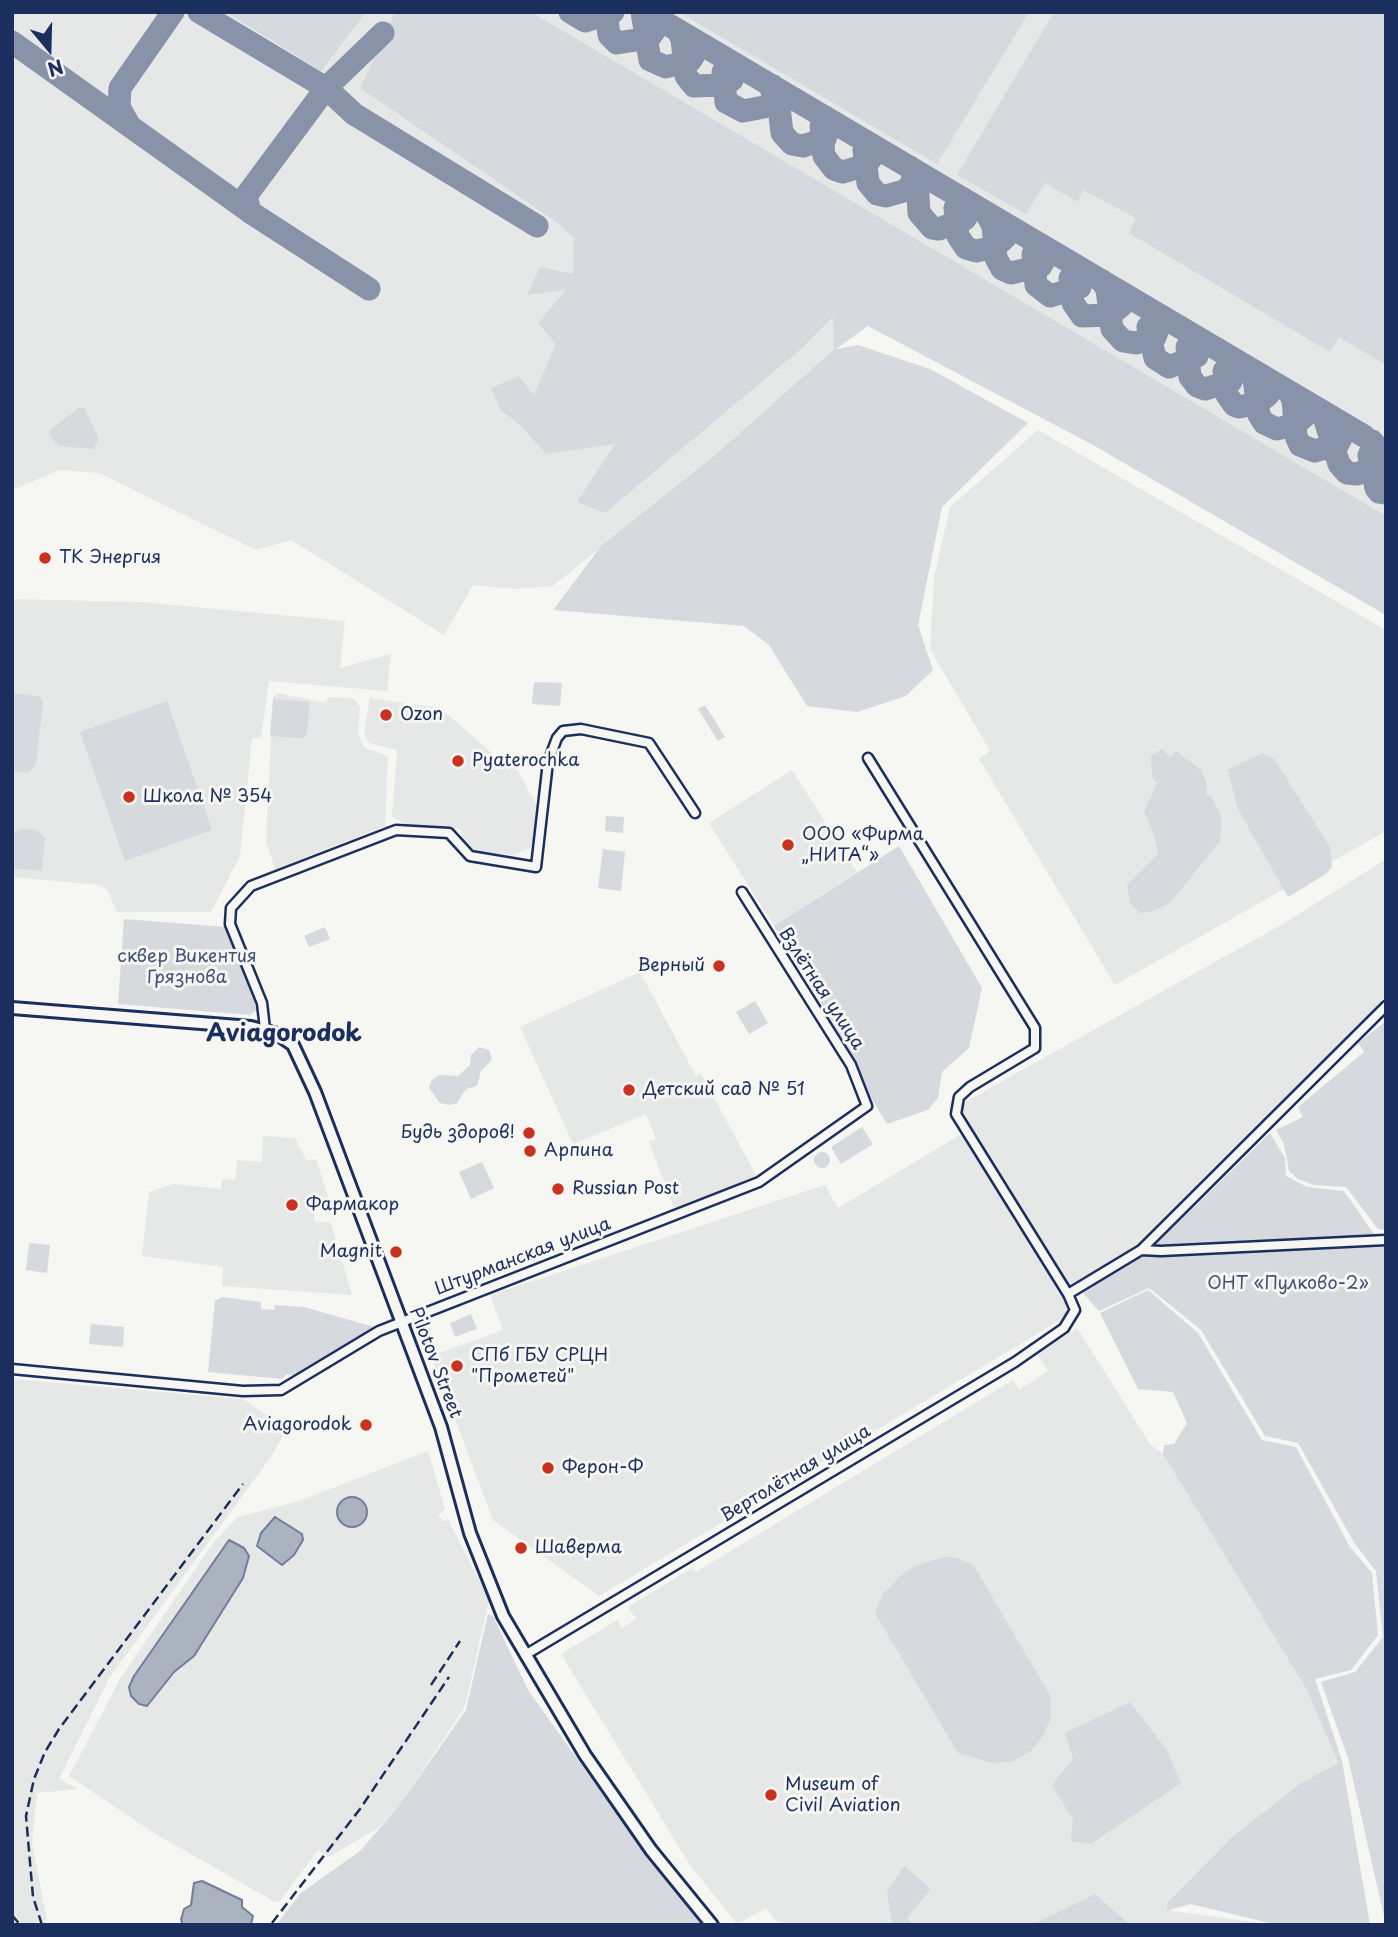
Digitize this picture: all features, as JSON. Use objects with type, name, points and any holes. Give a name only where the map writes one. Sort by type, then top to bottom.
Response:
[{"type":"street","points":[[265,1030],[261,1003],[230,924],[230,908],[242,894],[295,868],[396,830],[449,833],[470,856],[536,867],[548,762],[556,738],[563,731],[581,729],[649,743],[695,813]]},
{"type":"street","points":[[868,758],[1035,1028],[1035,1048],[970,1087],[959,1097],[956,1114],[1068,1294],[1141,1250],[1386,1006]]},
{"type":"street","name":"Взлётная улица","points":[[742,892],[851,1065],[867,1106]]},
{"type":"street","name":"Pilotov Street","points":[[12,1008],[265,1030],[286,1039],[301,1058],[452,1459],[470,1533],[483,1568],[524,1655],[585,1755],[651,1850],[712,1925]]},
{"type":"street","name":"Штурманская улица","points":[[12,1369],[272,1392],[293,1385],[360,1340],[400,1321],[759,1182],[867,1106]]},
{"type":"street","points":[[1141,1250],[1386,1240]]},
{"type":"street","name":"Вертолётная улица","points":[[524,1655],[1015,1362],[1064,1328],[1075,1310],[1068,1294]]},
{"type":"shaded area","points":[[12,12],[1386,12],[1386,615],[1095,446],[868,326],[857,328],[714,456],[553,586],[515,589],[473,585],[444,635],[291,540],[256,550],[99,473],[60,470],[12,490]]},
{"type":"shaded area","points":[[1038,430],[1386,630],[1386,831],[1115,985],[979,759],[990,751],[930,649],[934,578],[950,507]]},
{"type":"shaded area","name":"Школа № 354","points":[[12,599],[141,602],[345,621],[340,668],[391,654],[387,691],[269,681],[261,738],[252,738],[240,856],[211,912],[117,912],[107,890],[100,885],[12,877]]},
{"type":"shaded area","name":"Школа № 354","points":[[278,693],[325,703],[329,697],[353,698],[360,707],[358,735],[365,748],[388,756],[385,826],[275,869],[266,841],[273,697]]},
{"type":"shaded area","points":[[370,698],[440,708],[494,755],[515,765],[539,810],[533,846],[514,855],[473,851],[465,847],[460,829],[407,825],[392,816],[397,750],[369,743],[364,733]]},
{"type":"shaded area","name":"ООО «Фирма „НИТА“»","points":[[792,770],[857,872],[774,926],[709,823]]},
{"type":"shaded area","points":[[1386,859],[1386,1001],[1135,1251],[1069,1285],[956,1107],[1288,921]]},
{"type":"shaded area","name":"Детский сад № 51","points":[[640,972],[696,1076],[701,1074],[757,1177],[679,1209],[673,1206],[649,1142],[656,1139],[646,1114],[573,1144],[520,1027]]},
{"type":"shaded area","points":[[965,1132],[1072,1313],[599,1596],[493,1520],[431,1356],[503,1330],[490,1295],[825,1185],[838,1208]]},
{"type":"shaded area","points":[[263,1136],[295,1138],[307,1161],[316,1159],[332,1209],[316,1209],[314,1221],[331,1223],[352,1295],[222,1286],[223,1267],[142,1256],[149,1192],[173,1184],[221,1189],[222,1179],[235,1180],[237,1160],[262,1162]]},
{"type":"shaded area","points":[[1077,1328],[1150,1444],[1163,1454],[1308,1692],[1338,1763],[1301,1783],[1233,1836],[1168,1902],[1166,1910],[1274,1925],[785,1925],[774,1919],[766,1908],[737,1924],[690,1865],[561,1654],[617,1620],[622,1628],[636,1619],[628,1607],[692,1568],[696,1572],[1013,1380],[1019,1389],[1029,1384],[1048,1371],[1037,1354]]},
{"type":"shaded area","points":[[12,1379],[243,1399],[287,1429],[270,1458],[110,1677],[59,1779],[78,1789],[37,1793],[32,1843],[47,1920],[25,1925],[12,1925]]},
{"type":"shaded area","points":[[428,1451],[445,1509],[438,1516],[445,1521],[448,1519],[489,1600],[465,1706],[399,1807],[378,1828],[329,1857],[318,1850],[280,1901],[275,1902],[154,1833],[69,1776],[120,1679],[213,1543],[238,1517],[299,1501]]},
{"type":"shaded area","points":[[352,1497],[363,1501],[367,1512],[363,1523],[352,1527],[341,1523],[337,1512],[341,1501]]},
{"type":"shaded area","points":[[275,1517],[302,1534],[303,1540],[294,1555],[282,1565],[257,1546],[261,1533]]},
{"type":"shaded area","points":[[229,1540],[244,1548],[249,1556],[243,1578],[194,1656],[174,1672],[147,1706],[139,1704],[131,1696],[129,1687],[134,1676]]},
{"type":"shaded area","points":[[202,1881],[242,1900],[242,1907],[253,1916],[251,1924],[183,1925],[181,1920],[184,1909],[191,1905],[194,1883]]},
{"type":"green space","points":[[226,12],[366,12],[321,71]]},
{"type":"green space","points":[[390,12],[531,12],[1386,516],[1386,615],[1095,446],[868,326],[836,349],[858,345],[930,369],[1028,423],[942,507],[918,625],[933,670],[906,696],[857,712],[807,706],[769,645],[744,626],[553,610],[601,546],[714,456],[834,349],[833,317],[802,348],[605,513],[577,502],[615,444],[546,454],[520,425],[501,410],[491,388],[519,376],[534,395],[556,344],[538,323],[566,290],[527,295],[540,267],[573,274],[574,238],[558,223],[360,88],[394,15]]},
{"type":"green space","points":[[679,12],[1029,12],[937,164]]},
{"type":"green space","points":[[1054,12],[1386,12],[1386,365],[1339,337],[1330,352],[1129,233],[1136,218],[1083,190],[1078,202],[1045,183],[1026,214],[957,175]]},
{"type":"green space","points":[[79,408],[84,408],[97,435],[98,442],[93,449],[59,446],[50,436],[49,431]]},
{"type":"green space","points":[[534,682],[562,683],[560,706],[532,704]]},
{"type":"green space","points":[[12,693],[39,696],[43,702],[36,764],[28,773],[12,771]]},
{"type":"green space","points":[[273,699],[310,702],[307,734],[302,738],[270,736]]},
{"type":"green space","points":[[167,701],[212,830],[125,861],[80,732]]},
{"type":"green space","points":[[705,705],[725,737],[718,741],[698,709]]},
{"type":"green space","points":[[1162,749],[1170,757],[1176,751],[1201,770],[1207,784],[1206,794],[1211,796],[1222,818],[1220,841],[1170,903],[1151,912],[1140,913],[1130,903],[1127,885],[1158,854],[1144,811],[1157,784],[1152,776],[1151,756]]},
{"type":"green space","points":[[1262,753],[1274,759],[1330,847],[1332,867],[1326,874],[1288,897],[1238,809],[1228,770]]},
{"type":"green space","points":[[606,816],[624,817],[623,833],[605,831]]},
{"type":"green space","points":[[22,829],[37,830],[45,838],[42,871],[12,868],[12,833]]},
{"type":"green space","points":[[899,846],[982,988],[969,1048],[942,1072],[938,1098],[928,1110],[887,1124],[865,1088],[853,1056],[774,926]]},
{"type":"green space","points":[[603,849],[625,852],[621,891],[598,888]]},
{"type":"green space","name":"сквер Викентия Грязнова","points":[[124,919],[226,927],[254,994],[256,1010],[250,1015],[118,1004]]},
{"type":"green space","points":[[325,927],[330,939],[309,947],[304,936]]},
{"type":"green space","points":[[755,1001],[768,1023],[749,1034],[736,1012]]},
{"type":"green space","points":[[1386,1021],[1386,1230],[1378,1229],[1346,1187],[1314,1185],[1298,1179],[1289,1171],[1284,1144],[1276,1130],[1303,1117],[1298,1107],[1364,1052],[1358,1043]]},
{"type":"green space","points":[[479,1047],[489,1050],[492,1060],[481,1071],[477,1086],[466,1089],[457,1103],[440,1103],[429,1088],[431,1081],[439,1075],[458,1076],[470,1065],[471,1055]]},
{"type":"green space","points":[[862,1127],[873,1144],[841,1164],[831,1147]]},
{"type":"green space","name":"ОНТ «Пулково-2»","points":[[1270,1133],[1285,1158],[1286,1176],[1307,1187],[1344,1191],[1374,1234],[1386,1235],[1386,1925],[1348,1758],[1321,1682],[1355,1672],[1383,1637],[1376,1571],[1355,1544],[1298,1443],[1265,1436],[1201,1330],[1149,1288],[1099,1311],[1083,1293],[1155,1245]]},
{"type":"green space","points":[[822,1152],[830,1160],[822,1168],[814,1160]]},
{"type":"green space","points":[[482,1162],[494,1188],[471,1199],[459,1172]]},
{"type":"green space","points":[[29,1243],[50,1245],[47,1273],[26,1270]]},
{"type":"green space","points":[[1148,1290],[1198,1333],[1262,1440],[1296,1447],[1350,1547],[1372,1573],[1378,1635],[1351,1670],[1315,1679],[1342,1761],[1370,1925],[1278,1925],[1190,1904],[1166,1911],[1168,1902],[1233,1836],[1301,1783],[1338,1763],[1308,1692],[1163,1454],[1164,1445],[1174,1444],[1187,1423],[1173,1392],[1138,1389],[1100,1313]]},
{"type":"green space","points":[[222,1297],[261,1302],[261,1309],[274,1310],[275,1305],[304,1307],[374,1327],[295,1375],[287,1374],[282,1379],[208,1372],[215,1301]]},
{"type":"green space","points":[[471,1314],[477,1329],[455,1337],[450,1323]]},
{"type":"green space","points":[[91,1324],[124,1327],[123,1347],[89,1344]]},
{"type":"green space","points":[[945,1557],[957,1558],[974,1566],[1051,1697],[1051,1717],[1044,1734],[1031,1751],[1013,1761],[992,1763],[958,1753],[875,1613],[883,1594],[903,1573],[917,1565]]},
{"type":"green space","points":[[488,1614],[493,1616],[528,1690],[645,1854],[702,1925],[276,1925],[301,1893],[360,1851],[399,1806],[466,1710]]},
{"type":"green space","points":[[1130,1702],[1166,1749],[1181,1783],[1091,1844],[1071,1841],[1073,1820],[1052,1785],[1073,1759],[1065,1733]]},
{"type":"green space","points":[[904,1866],[931,1889],[907,1918],[913,1925],[892,1925],[887,1892]]},
{"type":"green space","points":[[1095,1894],[1130,1925],[1032,1925]]},
{"type":"taxiway","points":[[128,123],[119,107],[120,88],[173,12]]},
{"type":"taxiway","points":[[199,12],[326,88],[354,114],[537,226]]},
{"type":"taxiway","points":[[570,12],[585,21],[613,12]]},
{"type":"taxiway","points":[[606,12],[609,35],[617,43],[649,38],[655,30]]},
{"type":"taxiway","points":[[642,12],[650,60],[666,67],[691,60],[694,55]]},
{"type":"taxiway","points":[[647,12],[1364,436]]},
{"type":"taxiway","points":[[677,30],[682,39],[686,76],[694,86],[724,85],[732,80],[735,71],[730,61]]},
{"type":"taxiway","points":[[12,42],[250,212],[246,196],[326,88],[383,33]]},
{"type":"taxiway","points":[[723,72],[726,102],[743,111],[769,106],[774,97],[770,86]]},
{"type":"taxiway","points":[[773,86],[778,98],[782,133],[792,144],[803,146],[825,139],[829,126],[825,117]]},
{"type":"taxiway","points":[[821,126],[824,156],[834,169],[843,172],[866,165],[872,157],[871,144]]},
{"type":"taxiway","points":[[864,150],[868,183],[877,194],[886,196],[907,190],[914,179],[910,167]]},
{"type":"taxiway","points":[[910,167],[917,177],[919,213],[932,228],[939,229],[965,219],[970,211],[962,198]]},
{"type":"taxiway","points":[[955,208],[958,236],[966,248],[976,251],[995,247],[1006,237]]},
{"type":"taxiway","points":[[250,212],[369,289]]},
{"type":"taxiway","points":[[986,213],[993,226],[996,258],[1002,269],[1011,273],[1041,266],[1046,257],[1039,244]]},
{"type":"taxiway","points":[[1033,254],[1036,285],[1050,296],[1080,287],[1082,274],[1077,267]]},
{"type":"taxiway","points":[[1070,278],[1073,303],[1082,316],[1110,315],[1121,306]]},
{"type":"taxiway","points":[[1101,280],[1107,289],[1112,329],[1123,341],[1136,343],[1155,337],[1160,324],[1154,313]]},
{"type":"taxiway","points":[[1148,327],[1155,358],[1169,367],[1197,356],[1200,346],[1194,337]]},
{"type":"taxiway","points":[[1187,347],[1190,377],[1197,386],[1205,389],[1231,381],[1236,369],[1232,359]]},
{"type":"taxiway","points":[[1224,371],[1227,395],[1234,405],[1239,407],[1258,403],[1268,395]]},
{"type":"taxiway","points":[[1253,372],[1259,415],[1264,423],[1277,429],[1296,424],[1305,416]]},
{"type":"taxiway","points":[[1289,392],[1293,400],[1296,436],[1300,445],[1315,451],[1338,444],[1342,436]]},
{"type":"taxiway","points":[[1322,411],[1339,464],[1347,473],[1357,474],[1380,464],[1379,449],[1372,441]]},
{"type":"taxiway","points":[[1369,455],[1376,488],[1379,492],[1386,493]]},
{"type":"railway","points":[[42,1925],[33,1897],[26,1816],[34,1779],[45,1752],[59,1729],[243,1484]]},
{"type":"railway","points":[[431,1685],[460,1641]]},
{"type":"railway","points":[[272,1923],[360,1809],[449,1677]]},
{"type":"railway","points":[[12,1915],[20,1925]]},
{"type":"place","name":"ТК Энергия","points":[[45,558]]},
{"type":"place","name":"Ozon","points":[[386,715]]},
{"type":"place","name":"Pyaterochka","points":[[458,761]]},
{"type":"place","name":"Школа № 354","points":[[129,797]]},
{"type":"place","name":"ООО «Фирма „НИТА“»","points":[[788,845]]},
{"type":"place","name":"Верный","points":[[719,966]]},
{"type":"place","name":"Детский сад № 51","points":[[629,1090]]},
{"type":"place","name":"Будь здоров!","points":[[529,1133]]},
{"type":"place","name":"Арпина","points":[[530,1151]]},
{"type":"place","name":"Russian Post","points":[[558,1189]]},
{"type":"place","name":"Фармакор","points":[[292,1205]]},
{"type":"place","name":"Magnit","points":[[396,1252]]},
{"type":"place","name":"СПб ГБУ СРЦН \"Прометей\"","points":[[457,1366]]},
{"type":"place","name":"Aviagorodok","points":[[366,1425]]},
{"type":"place","name":"Ферон-Ф","points":[[548,1468]]},
{"type":"place","name":"Шаверма","points":[[521,1548]]},
{"type":"place","name":"Museum of Civil Aviation","points":[[771,1795]]},
{"type":"district","name":"Aviagorodok","points":[[284,1034]]}]
